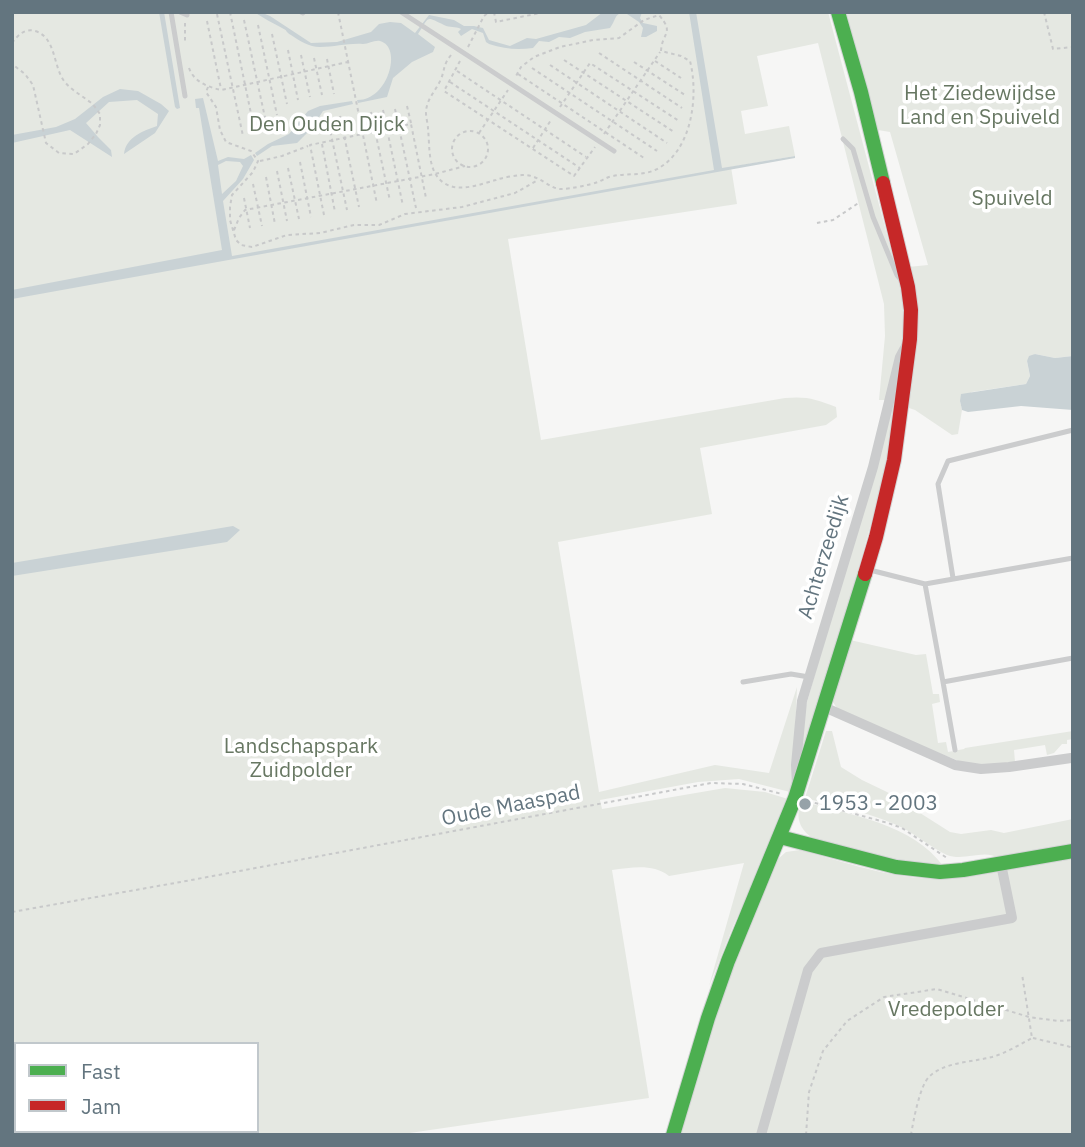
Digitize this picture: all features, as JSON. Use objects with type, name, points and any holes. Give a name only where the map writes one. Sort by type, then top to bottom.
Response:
[{"type":"street","name":"Achterzeedijk","points":[[673,1135],[728,961],[797,794],[866,569],[886,500],[894,460],[911,310],[908,287],[861,92],[838,12]]},
{"type":"street","name":"Achterzeedijk","points":[[797,794],[796,765],[803,701],[873,467],[900,358],[909,339]]},
{"type":"street","points":[[824,707],[955,765],[981,769],[1071,758]]},
{"type":"street","points":[[780,837],[915,871],[940,872],[1073,851]]},
{"type":"street","points":[[761,1135],[807,970],[821,953],[1012,918],[1001,864]]},
{"type":"lane","points":[[171,12],[185,96]]},
{"type":"lane","points":[[401,12],[614,151]]},
{"type":"lane","points":[[843,139],[853,149],[867,199],[897,275],[908,287]]},
{"type":"lane","points":[[953,578],[939,484],[948,461],[1073,430]]},
{"type":"lane","points":[[866,569],[925,584],[1073,558]]},
{"type":"lane","points":[[925,584],[955,750]]},
{"type":"lane","points":[[943,682],[1073,659]]},
{"type":"lane","points":[[743,682],[791,674],[809,677]]},
{"type":"path","points":[[230,12],[255,133]]},
{"type":"path","points":[[338,12],[377,204]]},
{"type":"path","points":[[479,12],[484,16]]},
{"type":"path","points":[[475,35],[484,16],[489,12]]},
{"type":"path","points":[[494,12],[496,22],[545,12]]},
{"type":"path","points":[[1044,12],[1053,49],[1073,47]]},
{"type":"path","points":[[183,13],[186,49]]},
{"type":"path","points":[[218,14],[243,136]]},
{"type":"path","points":[[244,20],[267,127]]},
{"type":"path","points":[[479,133],[521,67],[534,57],[560,47],[619,38],[645,20]]},
{"type":"path","points":[[207,21],[221,90]]},
{"type":"path","points":[[258,25],[277,115]]},
{"type":"path","points":[[12,43],[19,34],[30,30],[47,39],[64,80],[100,114],[100,125],[88,144],[74,154],[59,153],[46,143],[33,85],[25,74],[12,64]]},
{"type":"path","points":[[272,34],[287,104]]},
{"type":"path","points":[[288,50],[298,100]]},
{"type":"path","points":[[599,53],[682,108]]},
{"type":"path","points":[[301,55],[310,97]]},
{"type":"path","points":[[314,58],[322,95]]},
{"type":"path","points":[[327,59],[334,94]]},
{"type":"path","points":[[564,60],[674,132]]},
{"type":"path","points":[[654,61],[681,78]]},
{"type":"path","points":[[189,68],[192,76],[208,87],[221,90],[348,62]]},
{"type":"path","points":[[634,62],[685,95]]},
{"type":"path","points":[[532,149],[590,63],[679,121]]},
{"type":"path","points":[[550,65],[667,143]]},
{"type":"path","points":[[532,68],[657,151]]},
{"type":"path","points":[[455,71],[587,158]]},
{"type":"path","points":[[517,74],[644,158]]},
{"type":"path","points":[[449,82],[580,168]]},
{"type":"path","points":[[208,87],[206,92],[216,107],[220,130],[226,142],[253,152],[257,160],[253,172],[232,195],[230,207],[233,231],[241,245],[252,247],[288,234],[320,233],[354,225],[379,225],[405,214],[462,207],[515,193],[539,179]]},
{"type":"path","points":[[407,106],[426,198]]},
{"type":"path","points":[[395,109],[416,208]]},
{"type":"path","points":[[383,110],[403,206]]},
{"type":"path","points":[[371,112],[390,201]]},
{"type":"path","points":[[340,116],[359,207]]},
{"type":"path","points":[[257,160],[282,156],[310,145],[411,124]]},
{"type":"path","points":[[329,125],[347,210]]},
{"type":"path","points":[[233,231],[239,218],[247,210],[258,207],[465,166],[477,166],[487,153],[486,142],[474,131],[461,132],[451,148],[452,154],[465,166]]},
{"type":"path","points":[[322,143],[335,212]]},
{"type":"path","points":[[310,145],[324,215]]},
{"type":"path","points":[[300,162],[311,217]]},
{"type":"path","points":[[288,168],[299,219]]},
{"type":"path","points":[[277,171],[287,221]]},
{"type":"path","points":[[266,177],[275,224]]},
{"type":"path","points":[[253,184],[262,226]]},
{"type":"path","points":[[244,198],[250,228]]},
{"type":"path","points":[[817,223],[833,220],[867,199]]},
{"type":"path","name":"Oude Maaspad","points":[[12,912],[711,783],[743,784],[797,794],[888,823],[914,835],[943,857],[950,859]]},
{"type":"path","points":[[1022,974],[1032,1038]]},
{"type":"path","points":[[806,1135],[809,1092],[823,1051],[847,1021],[884,997],[937,989],[1029,1017],[1073,1020]]},
{"type":"path","points":[[911,1135],[915,1110],[928,1077],[949,1065],[993,1056],[1032,1038],[1073,1048]]},
{"type":"green space","name":"Landschapspark Zuidpolder","points":[[12,12],[828,12],[904,299],[904,334],[885,400],[879,400],[885,336],[884,304],[818,43],[757,56],[768,106],[741,111],[745,134],[789,126],[795,156],[731,167],[737,204],[508,239],[541,440],[785,398],[811,399],[836,407],[837,417],[826,425],[700,448],[712,514],[558,542],[599,792],[715,765],[769,773],[797,687],[793,788],[790,792],[739,779],[698,782],[600,800],[602,809],[725,788],[765,792],[788,799],[763,864],[734,924],[709,986],[744,863],[669,876],[649,868],[612,870],[649,1098],[396,1135],[12,1135]]},
{"type":"green space","name":"Het Ziedewijdse Land en Spuiveld","points":[[840,12],[1073,12],[1073,356],[1055,358],[1035,354],[1027,361],[1030,376],[1026,384],[972,392],[960,401],[962,410],[958,434],[952,435],[915,410],[906,407],[908,267],[928,265],[890,132],[872,129]]},
{"type":"green space","points":[[901,372],[889,446],[868,534],[799,766],[805,709]]},
{"type":"green space","points":[[850,640],[916,655],[926,654],[933,694],[939,694],[940,702],[932,704],[938,743],[946,742],[948,752],[1073,731],[1073,739],[1067,740],[1067,744],[1062,744],[1054,753],[1047,755],[1045,745],[1014,750],[1013,764],[966,764],[840,713],[831,699]]},
{"type":"green space","points":[[826,731],[832,731],[841,767],[950,832],[961,834],[991,830],[1004,833],[1073,819],[1073,847],[1000,859],[988,855],[954,857],[893,823],[805,798]]},
{"type":"green space","points":[[801,801],[859,816],[898,830],[931,852],[944,867],[878,858],[811,837],[799,821]]},
{"type":"green space","name":"Vredepolder","points":[[800,850],[890,874],[938,879],[996,872],[1073,856],[1073,1135],[677,1135],[727,979],[769,879],[778,859],[786,852]]},
{"type":"shaded area","points":[[159,12],[164,12],[180,108],[177,109],[175,107]]},
{"type":"shaded area","points":[[254,12],[270,16],[311,43],[337,42],[371,32],[379,24],[390,22],[401,23],[415,33],[429,15],[454,20],[464,26],[483,28],[489,40],[510,46],[527,38],[536,39],[586,25],[603,12],[624,12],[617,16],[610,28],[585,32],[570,38],[559,37],[549,42],[539,41],[533,48],[522,49],[489,44],[483,33],[472,29],[461,36],[458,32],[461,29],[428,19],[418,34],[435,47],[433,52],[412,62],[393,78],[387,97],[358,103],[357,100],[368,98],[377,92],[389,73],[391,63],[387,45],[378,41],[312,46]]},
{"type":"shaded area","points":[[624,12],[642,12],[640,18],[643,23],[657,26],[657,31],[641,37],[643,28],[639,22]]},
{"type":"shaded area","points":[[689,12],[696,12],[722,168],[795,158],[12,299],[12,290],[222,250],[199,108],[196,108],[195,99],[203,98],[218,161],[228,157],[244,159],[251,155],[254,160],[243,179],[223,201],[232,256],[714,170]],"holes":[[[226,161],[240,162],[243,166],[236,181],[222,194],[218,165]]]},
{"type":"shaded area","points":[[120,89],[138,91],[169,111],[155,133],[124,154],[132,139],[157,126],[158,114],[137,100],[109,102],[86,123],[111,150],[112,157],[70,130],[12,143],[12,135],[56,127],[75,119],[103,97]]},
{"type":"shaded area","points":[[352,101],[353,104],[323,111],[312,128],[297,143],[272,146],[257,156],[255,153],[289,134],[308,111],[320,106]]},
{"type":"shaded area","points":[[1035,354],[1055,358],[1073,356],[1073,410],[1021,406],[968,412],[962,410],[961,394],[1026,384],[1030,376],[1027,361],[1029,356]]},
{"type":"shaded area","points":[[233,526],[240,530],[227,542],[12,576],[12,563]]},
{"type":"traffic: fast","points":[[838,12],[883,183]]},
{"type":"traffic: fast","points":[[673,1135],[728,961],[795,798],[865,574]]},
{"type":"traffic: fast","points":[[780,837],[896,867],[940,872],[1073,851]]},
{"type":"traffic: jam","points":[[865,574],[894,460],[910,339],[911,310],[908,287],[883,183]]},
{"type":"place","name":"1953 - 2003","points":[[805,804]]},
{"type":"park label","name":"Den Ouden Dijck","points":[[327,125]]},
{"type":"park label","name":"Spuiveld","points":[[1012,199]]}]
